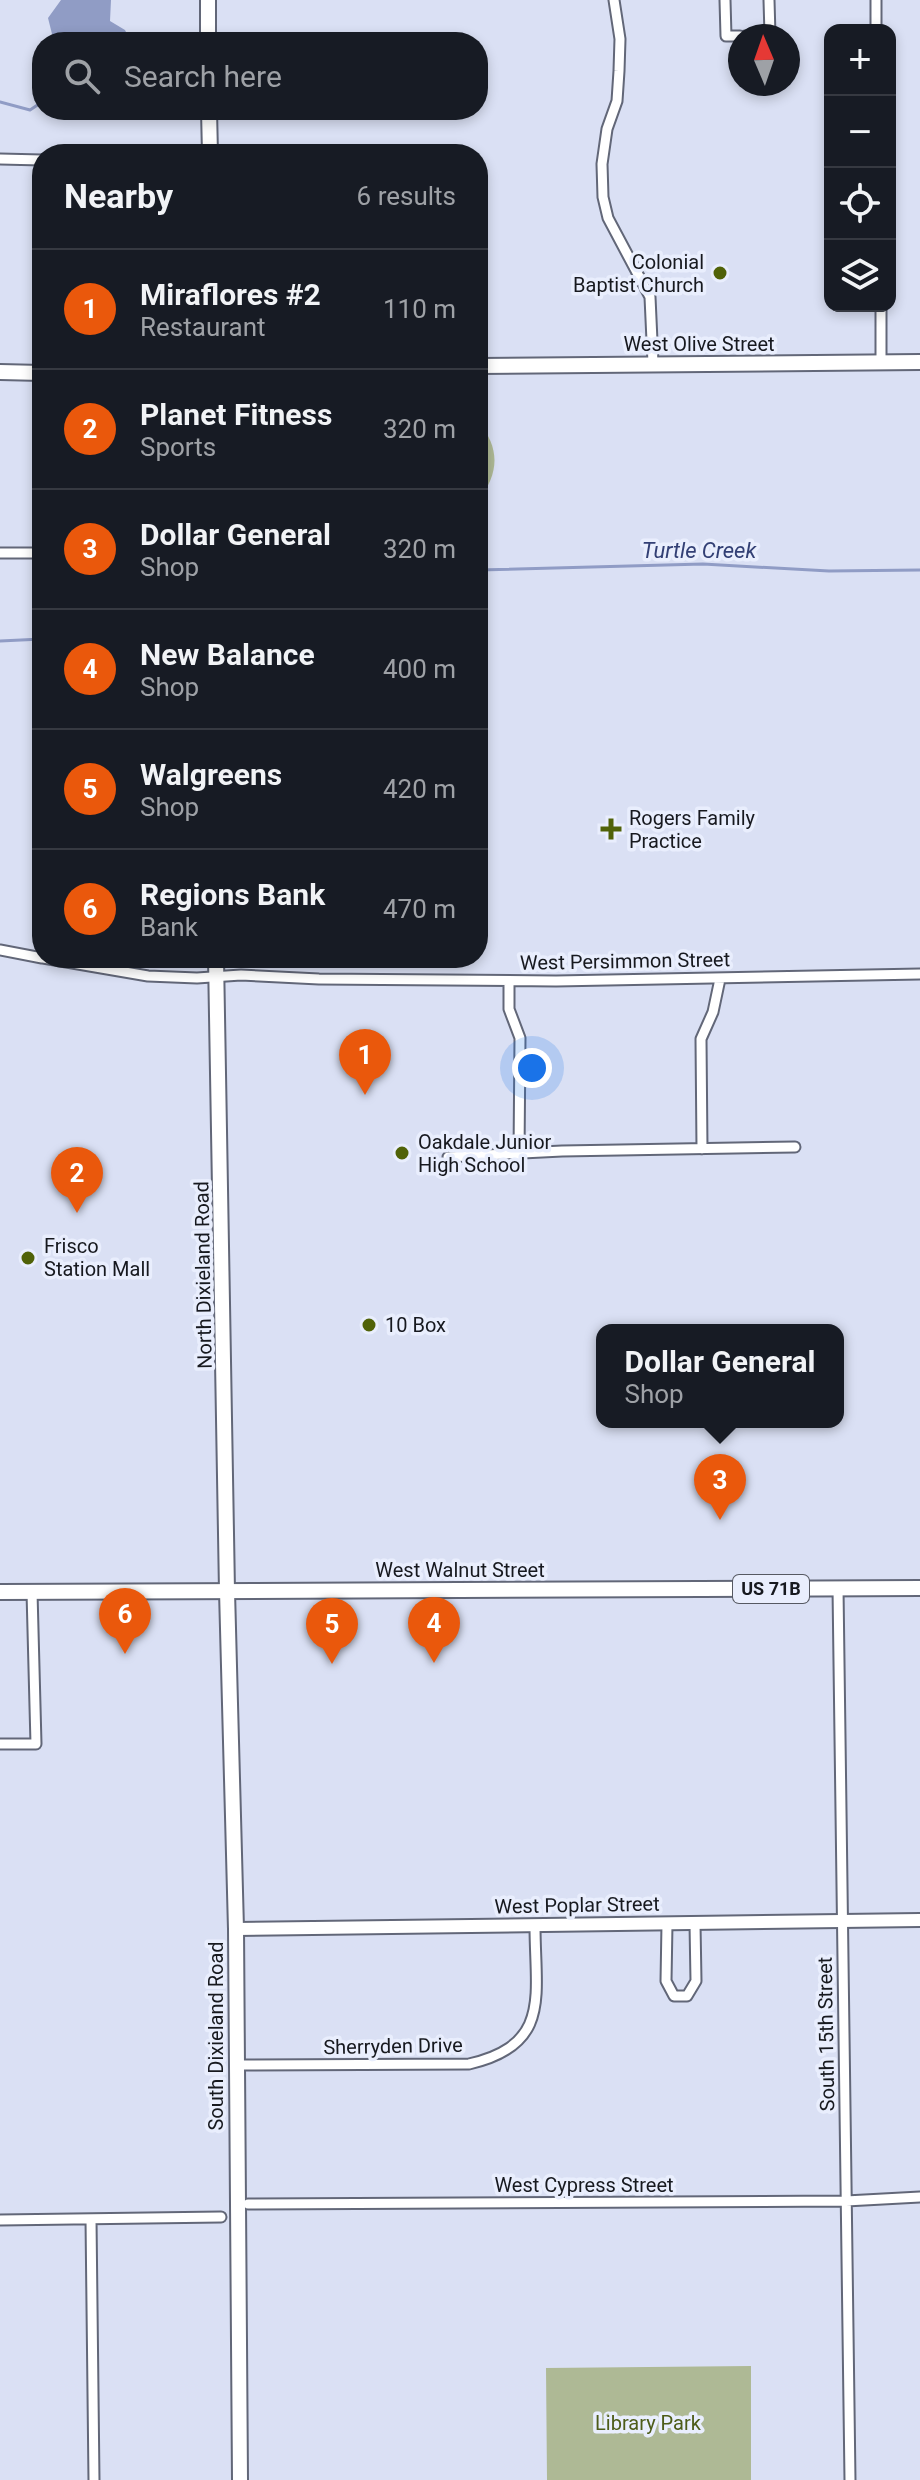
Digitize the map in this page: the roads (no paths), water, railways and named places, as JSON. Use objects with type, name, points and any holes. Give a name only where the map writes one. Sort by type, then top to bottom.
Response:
[{"type":"main road","points":[[208,0],[208,32]]},
{"type":"main road","points":[[209,120],[210,144]]},
{"type":"main road","name":"West Olive Street","points":[[488,366],[920,362]]},
{"type":"main road","points":[[0,372],[32,373]]},
{"type":"main road","name":"North Dixieland Road","points":[[216,968],[227,1591]]},
{"type":"main road","name":"West Walnut Street","points":[[0,1592],[920,1588]]},
{"type":"main road","name":"South Dixieland Road","points":[[227,1591],[238,2065],[240,2480]]},
{"type":"street","points":[[614,0],[620,39],[619,71],[617,101],[607,129],[602,164],[603,197],[608,218],[650,297],[653,363]]},
{"type":"street","points":[[725,0],[728,36]]},
{"type":"street","points":[[769,0],[770,24]]},
{"type":"street","points":[[876,0],[876,24]]},
{"type":"street","points":[[0,159],[32,160]]},
{"type":"street","points":[[881,312],[881,363]]},
{"type":"street","points":[[0,553],[32,553]]},
{"type":"street","name":"West Persimmon Street","points":[[0,950],[32,956]]},
{"type":"street","name":"West Persimmon Street","points":[[101,968],[148,976],[509,981],[920,974]]},
{"type":"street","points":[[702,1149],[701,1039],[713,1012],[720,979]]},
{"type":"street","points":[[509,981],[509,1009],[520,1038],[519,1155]]},
{"type":"street","points":[[448,1157],[562,1151],[795,1147]]},
{"type":"street","name":"South 15th Street","points":[[838,1588],[850,2480]]},
{"type":"street","points":[[0,1744],[36,1744],[32,1592]]},
{"type":"street","name":"West Poplar Street","points":[[236,1929],[920,1920]]},
{"type":"street","points":[[667,1924],[666,1981],[674,1996],[681,1997],[687,1996],[696,1981],[695,1924]]},
{"type":"street","name":"Sherryden Drive","points":[[238,2065],[469,2064],[504,2053],[529,2029],[535,2003],[535,1926]]},
{"type":"street","name":"West Cypress Street","points":[[248,2204],[846,2201],[920,2197]]},
{"type":"street","points":[[0,2220],[221,2217]]},
{"type":"street","points":[[91,2219],[94,2480]]},
{"type":"water","points":[[61,0],[111,0],[110,21],[126,32],[52,32],[48,18]]},
{"type":"waterway","points":[[0,102],[32,109]]},
{"type":"waterway","name":"Turtle Creek","points":[[488,570],[703,564],[829,571],[920,570]]},
{"type":"waterway","name":"Turtle Creek","points":[[0,641],[32,639]]},
{"type":"place","name":"Colonial Baptist Church","points":[[720,273]]},
{"type":"place","name":"Rogers Family Practice","points":[[611,829]]},
{"type":"place","name":"Miraflores #2","points":[[365,1095]]},
{"type":"place","name":"Oakdale Junior High School","points":[[402,1153]]},
{"type":"place","name":"Planet Fitness","points":[[77,1213]]},
{"type":"place","name":"Frisco Station Mall","points":[[28,1258]]},
{"type":"place","name":"10 Box","points":[[369,1325]]},
{"type":"place","name":"Dollar General","points":[[720,1520]]},
{"type":"place","name":"Regions Bank","points":[[125,1654]]},
{"type":"place","name":"New Balance","points":[[434,1663]]},
{"type":"place","name":"Walgreens","points":[[332,1664]]},
{"type":"park label","name":"Library Park","points":[[648,2423]]}]
